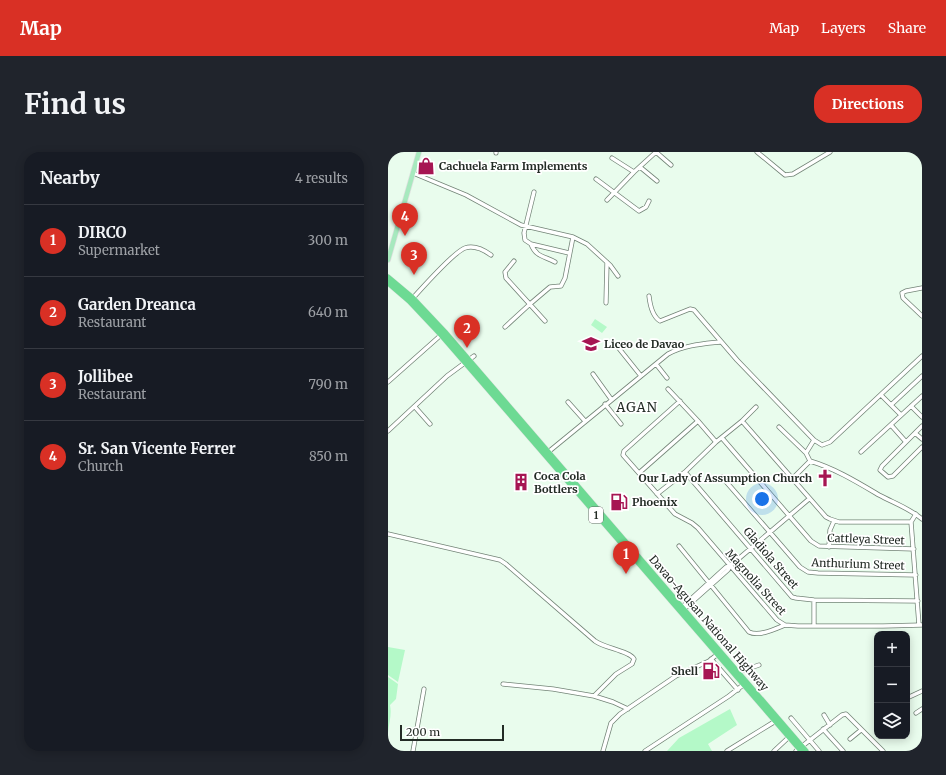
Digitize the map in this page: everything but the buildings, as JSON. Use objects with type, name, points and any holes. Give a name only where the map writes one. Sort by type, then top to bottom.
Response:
[{"type":"highway","name":"Davao-Agusan National Highway","points":[[388,277],[430,316],[546,453],[682,609],[774,722],[799,749],[806,751]]},
{"type":"highway","name":"Davao-Agusan National Highway","points":[[388,283],[409,301],[467,361]]},
{"type":"highway","name":"Davao-Agusan National Highway","points":[[719,653],[738,672],[799,749]]},
{"type":"main road","points":[[388,260],[419,154]]},
{"type":"street","points":[[413,152],[419,154]]},
{"type":"street","points":[[758,152],[788,176],[823,154],[830,152]]},
{"type":"street","points":[[607,200],[654,153],[671,164]]},
{"type":"street","points":[[612,158],[634,172]]},
{"type":"street","points":[[640,168],[657,181]]},
{"type":"street","points":[[413,173],[466,195],[511,220],[526,226],[573,237],[587,244],[607,262],[618,276]]},
{"type":"street","points":[[596,179],[639,211],[646,207],[649,201]]},
{"type":"street","points":[[534,192],[524,233],[525,240],[532,244],[569,253]]},
{"type":"street","points":[[505,327],[550,287],[561,286],[565,278],[573,237]]},
{"type":"street","points":[[532,244],[538,255],[555,262]]},
{"type":"street","points":[[412,298],[446,263],[462,250],[466,248],[475,248],[491,255]]},
{"type":"street","points":[[514,261],[506,269],[506,278],[545,321]]},
{"type":"street","points":[[606,303],[607,262]]},
{"type":"street","points":[[922,288],[906,291],[902,293],[902,295],[903,298],[922,316]]},
{"type":"street","points":[[649,296],[653,314],[658,320],[661,321],[692,309],[696,312],[720,342],[814,440],[822,445],[828,444],[922,356]]},
{"type":"street","points":[[388,382],[441,335]]},
{"type":"street","points":[[546,453],[668,354],[678,349],[699,344],[720,342]]},
{"type":"street","points":[[617,346],[641,376]]},
{"type":"street","points":[[388,431],[444,379],[474,356]]},
{"type":"street","points":[[656,364],[667,378]]},
{"type":"street","points":[[593,374],[611,399]]},
{"type":"street","points":[[891,405],[922,376]]},
{"type":"street","points":[[668,389],[716,442]]},
{"type":"street","points":[[882,395],[901,415]]},
{"type":"street","points":[[861,452],[922,396]]},
{"type":"street","name":"Magnolia Street","points":[[680,401],[624,451],[623,455],[674,514],[692,523],[698,528],[774,617],[785,625],[921,625]]},
{"type":"street","points":[[568,402],[585,421]]},
{"type":"street","points":[[605,404],[621,424]]},
{"type":"street","points":[[911,406],[922,417]]},
{"type":"street","points":[[415,407],[430,424]]},
{"type":"street","points":[[657,494],[684,472],[756,407]]},
{"type":"street","points":[[640,473],[698,421]]},
{"type":"street","points":[[742,421],[826,517],[834,521],[911,522]]},
{"type":"street","points":[[891,424],[906,442]]},
{"type":"street","points":[[922,426],[880,468],[880,472],[888,477],[891,477],[922,447]]},
{"type":"street","points":[[779,427],[806,453],[810,460],[825,465],[881,496],[903,506],[922,519]]},
{"type":"street","points":[[915,433],[922,439]]},
{"type":"street","name":"Cattleya Street","points":[[722,438],[815,544],[828,548],[914,549]]},
{"type":"street","points":[[806,453],[814,440]]},
{"type":"street","points":[[792,479],[810,460]]},
{"type":"street","name":"Gladiola Street","points":[[684,472],[792,597],[814,600],[918,600]]},
{"type":"street","name":"Anthurium Street","points":[[722,477],[800,567],[808,572],[916,575]]},
{"type":"street","points":[[682,609],[710,583],[728,570],[730,566],[809,499]]},
{"type":"street","points":[[916,514],[911,522],[921,625]]},
{"type":"street","points":[[828,548],[830,530],[834,521]]},
{"type":"street","points":[[388,534],[500,560],[600,645],[632,656],[634,660],[632,664],[616,674],[594,696]]},
{"type":"street","points":[[679,546],[752,633],[760,633],[785,625]]},
{"type":"street","points":[[814,600],[814,626]]},
{"type":"street","points":[[603,751],[611,723],[620,714],[676,676],[699,667],[719,653]]},
{"type":"street","points":[[712,659],[738,690]]},
{"type":"street","points":[[738,672],[759,665]]},
{"type":"street","points":[[503,684],[553,689],[594,696],[628,709]]},
{"type":"street","points":[[644,751],[738,690],[743,685]]},
{"type":"street","points":[[413,751],[424,689]]},
{"type":"street","points":[[910,696],[922,690]]},
{"type":"street","points":[[916,713],[922,709]]},
{"type":"street","points":[[799,749],[842,715],[846,714],[883,751]]},
{"type":"street","points":[[824,715],[830,725]]},
{"type":"street","points":[[791,718],[819,751]]},
{"type":"street","points":[[727,751],[774,722]]},
{"type":"street","points":[[823,730],[843,751]]},
{"type":"street","points":[[850,739],[861,730]]},
{"type":"street","points":[[774,751],[789,737]]},
{"type":"green space","points":[[595,319],[607,327],[602,333],[591,325]]},
{"type":"green space","points":[[388,647],[405,650],[398,682],[388,675]]},
{"type":"green space","points":[[388,677],[398,684],[396,699],[390,705],[391,715],[388,733]]},
{"type":"green space","points":[[730,709],[737,725],[708,744],[712,751],[667,751],[679,738]]},
{"type":"place","name":"Cachuela Farm Implements","points":[[426,166]]},
{"type":"place","name":"Sr. San Vicente Ferrer","points":[[405,236]]},
{"type":"place","name":"Jollibee","points":[[414,275]]},
{"type":"place","name":"Liceo de Davao","points":[[591,344]]},
{"type":"place","name":"Garden Dreanca","points":[[467,348]]},
{"type":"place","name":"Our Lady of Assumption Church","points":[[825,478]]},
{"type":"place","name":"Coca Cola Bottlers","points":[[521,482]]},
{"type":"place","name":"Phoenix","points":[[619,502]]},
{"type":"place","name":"DIRCO","points":[[626,574]]},
{"type":"place","name":"Shell","points":[[711,671]]},
{"type":"district","name":"AGAN","points":[[637,407]]}]
